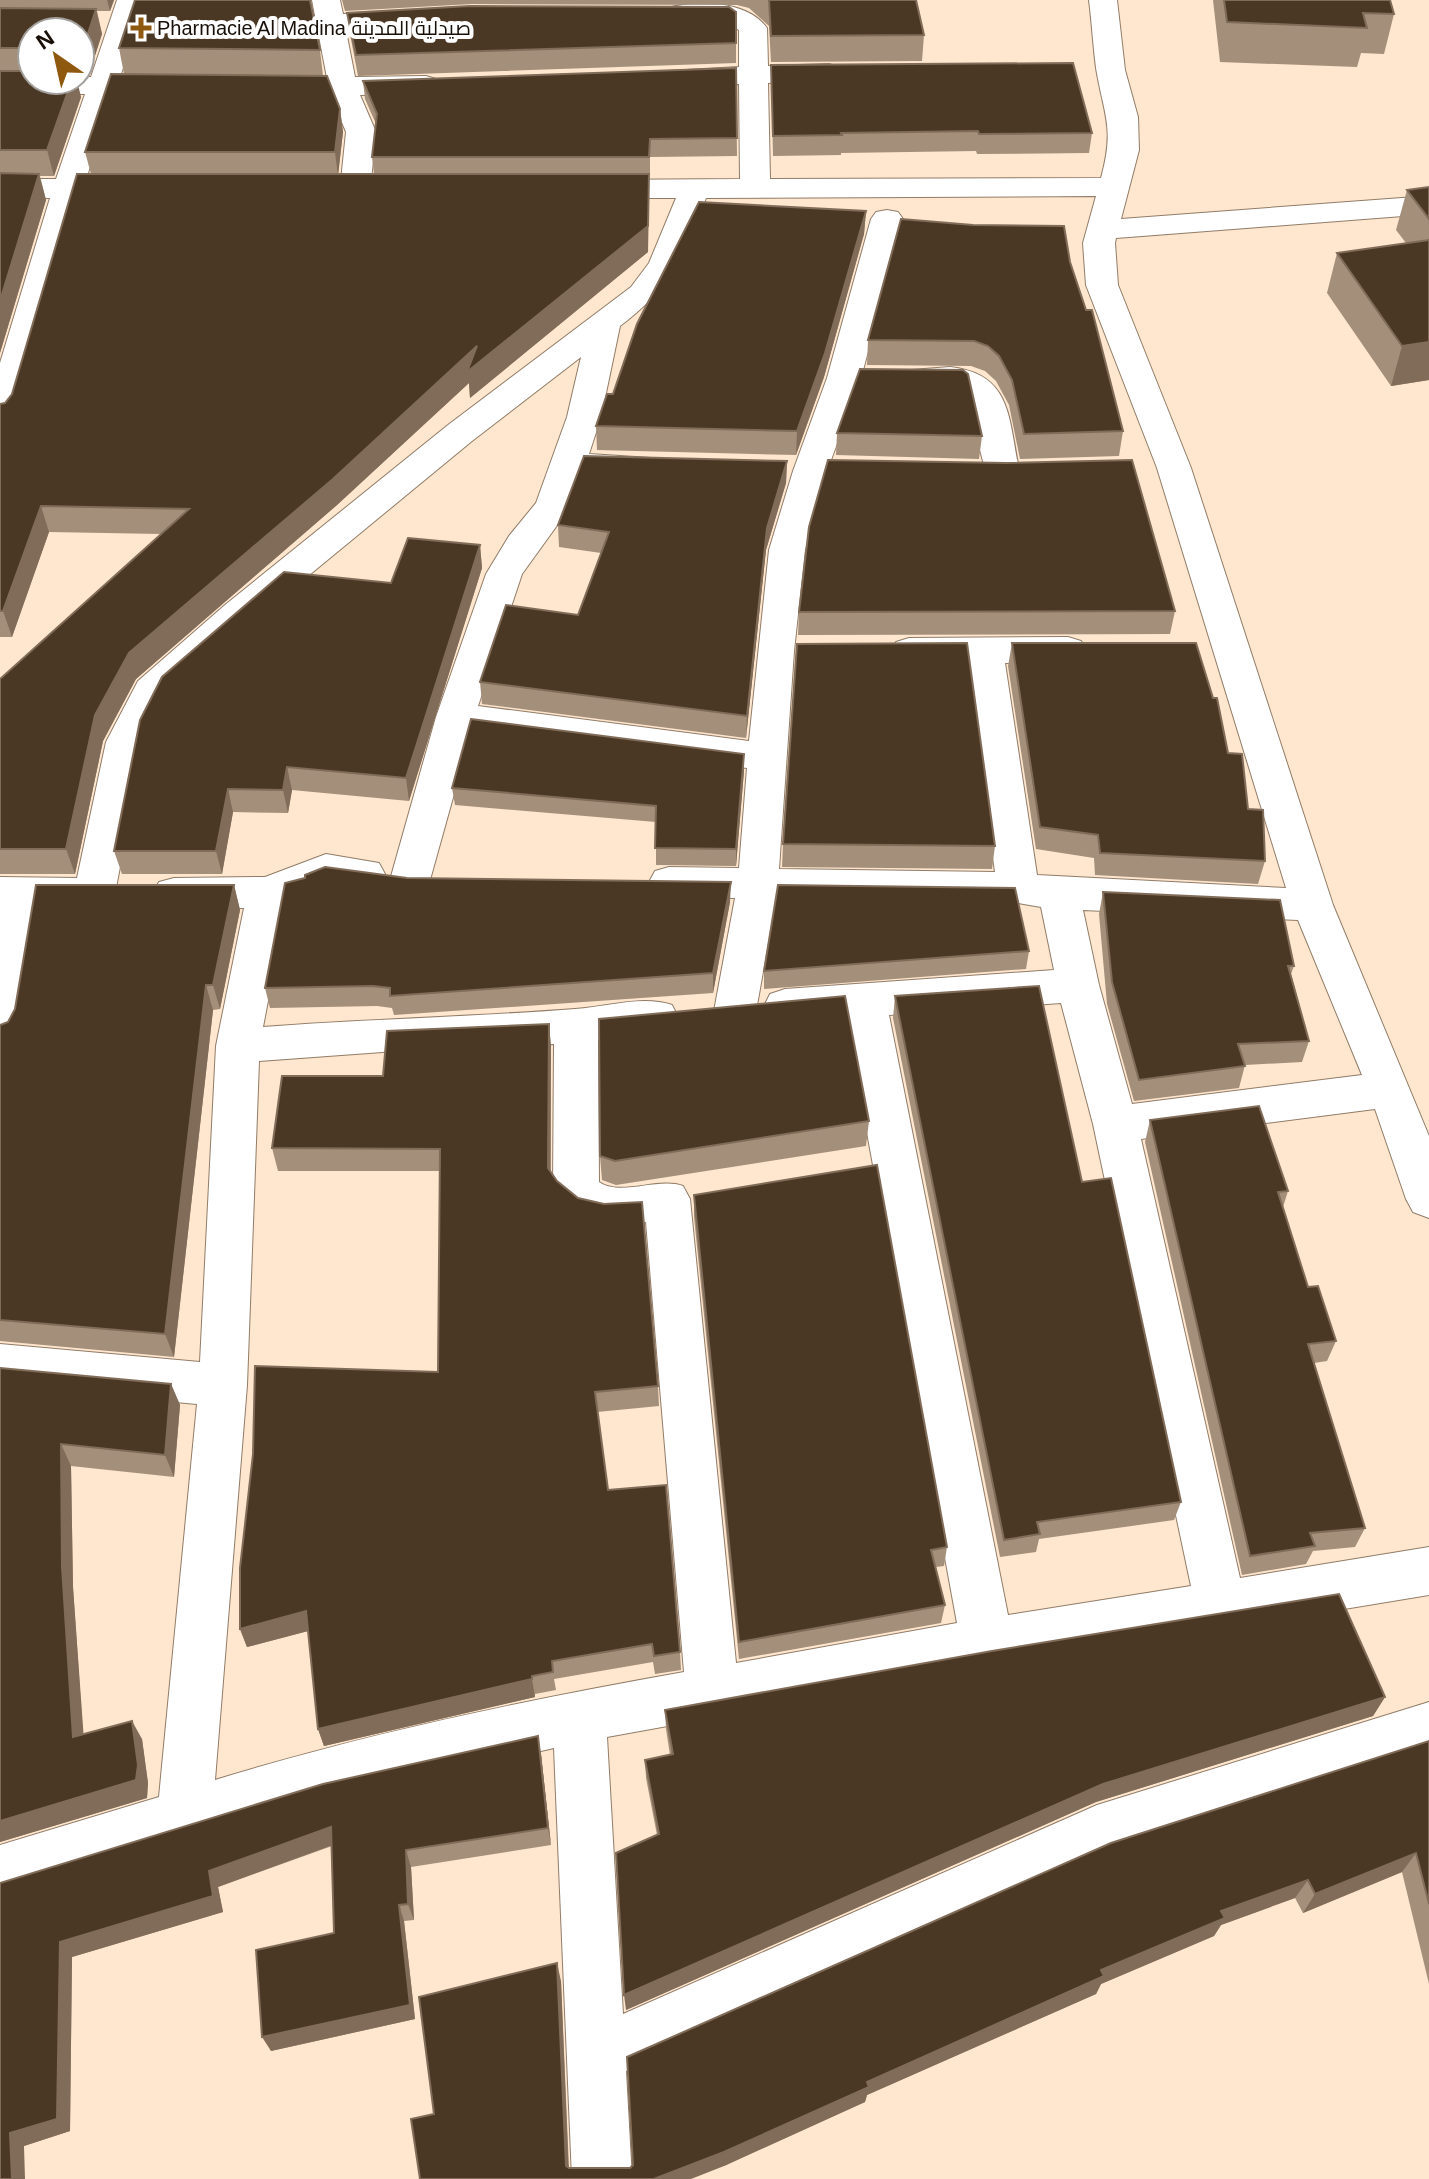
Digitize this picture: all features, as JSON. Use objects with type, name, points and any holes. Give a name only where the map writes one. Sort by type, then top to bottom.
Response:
[{"type":"street","points":[[1103,0],[1095,70],[1123,117],[1124,150],[1114,187],[1089,237],[1215,650],[1312,905],[1390,1089],[1429,1199]]},
{"type":"street","points":[[96,21],[128,11]]},
{"type":"street","points":[[0,419],[9,361],[128,11]]},
{"type":"street","points":[[355,190],[361,132],[343,88],[328,12],[441,17]]},
{"type":"street","points":[[647,14],[727,14],[745,20],[753,28],[755,189]]},
{"type":"street","points":[[657,77],[861,73]]},
{"type":"street","points":[[237,87],[343,88],[453,84]]},
{"type":"street","points":[[0,85],[192,86]]},
{"type":"street","points":[[556,189],[1114,187]]},
{"type":"street","points":[[0,188],[164,189]]},
{"type":"street","points":[[121,893],[125,742],[151,690],[238,614],[460,433],[642,294],[664,264],[695,188]]},
{"type":"street","points":[[735,1011],[758,882],[767,757],[790,651],[787,550],[810,471],[902,221],[818,206],[802,199],[791,189]]},
{"type":"street","points":[[323,190],[386,190]]},
{"type":"street","points":[[1089,237],[1429,205]]},
{"type":"street","points":[[0,1033],[12,892],[268,892],[326,869],[426,880],[455,717],[504,574],[522,544],[553,506],[584,417],[604,326]]},
{"type":"street","points":[[844,378],[971,379],[984,392],[1004,473]]},
{"type":"street","points":[[568,464],[674,467]]},
{"type":"street","points":[[879,651],[1107,650]]},
{"type":"street","points":[[984,651],[1039,891],[1078,985],[1115,1124],[1221,1607]]},
{"type":"street","points":[[455,717],[767,757]]},
{"type":"street","points":[[632,881],[1039,891],[1312,905]]},
{"type":"street","points":[[184,1818],[223,1385],[238,1046],[268,892]]},
{"type":"street","points":[[238,1046],[410,1033],[576,1026],[1078,985]]},
{"type":"street","points":[[865,1003],[987,1643]]},
{"type":"street","points":[[576,1026],[576,1189],[590,1202],[616,1207],[690,1196],[712,1692]]},
{"type":"street","points":[[1115,1124],[1390,1089]]},
{"type":"street","points":[[849,1170],[895,1163]]},
{"type":"street","points":[[0,1365],[223,1385]]},
{"type":"street","points":[[0,1873],[329,1772],[579,1716],[987,1643],[1429,1571]]},
{"type":"street","points":[[579,1716],[602,2179]]},
{"type":"street","points":[[596,2055],[1097,1833],[1429,1728]]},
{"type":"building","points":[[135,0],[310,0],[320,50],[119,48]]},
{"type":"building","points":[[769,0],[916,0],[924,35],[771,36]]},
{"type":"building","points":[[1224,0],[1390,0],[1394,14],[1363,13],[1367,28],[1227,22]]},
{"type":"building","points":[[470,6],[729,7],[736,12],[736,43],[356,55],[347,13]]},
{"type":"building","points":[[0,8],[96,9],[94,16],[16,16],[16,48],[0,48]]},
{"type":"building","points":[[1073,63],[1092,133],[979,134],[978,131],[773,136],[771,65]]},
{"type":"building","points":[[736,68],[737,138],[650,139],[649,157],[372,157],[377,114],[363,81]]},
{"type":"building","points":[[0,71],[16,71],[16,96],[66,96],[47,150],[0,150]]},
{"type":"building","points":[[111,74],[327,76],[340,109],[335,152],[85,152]]},
{"type":"building","points":[[0,173],[39,174],[0,301]]},
{"type":"building","points":[[77,174],[649,174],[648,226],[467,372],[477,346],[333,479],[129,653],[95,715],[66,849],[0,849],[0,679],[189,509],[41,506],[3,611],[0,611],[0,404],[5,403],[12,394]]},
{"type":"building","points":[[1429,187],[1429,219],[1407,190]]},
{"type":"building","points":[[699,202],[866,211],[825,353],[797,431],[596,426],[607,394],[613,394],[637,324]]},
{"type":"building","points":[[901,219],[973,225],[1064,226],[1070,262],[1086,310],[1092,310],[1123,431],[1024,434],[1012,380],[999,356],[988,346],[974,341],[868,340]]},
{"type":"building","points":[[1429,240],[1429,342],[1402,346],[1337,253]]},
{"type":"building","points":[[860,369],[963,370],[968,374],[982,436],[837,433]]},
{"type":"building","points":[[584,456],[787,461],[767,528],[747,716],[480,682],[506,605],[578,615],[609,532],[558,525]]},
{"type":"building","points":[[828,460],[1006,463],[1132,460],[1175,611],[799,612],[809,527]]},
{"type":"building","points":[[408,538],[480,545],[406,778],[287,767],[283,790],[228,789],[216,851],[114,851],[140,720],[162,677],[284,572],[391,583]]},
{"type":"building","points":[[967,643],[995,846],[783,844],[797,644]]},
{"type":"building","points":[[1012,643],[1196,643],[1213,698],[1217,698],[1228,753],[1242,754],[1248,809],[1263,810],[1265,861],[1100,853],[1098,835],[1040,827]]},
{"type":"building","points":[[471,719],[744,754],[736,849],[655,848],[656,806],[452,788]]},
{"type":"building","points":[[325,867],[407,878],[731,882],[713,973],[390,996],[390,988],[373,986],[265,988],[285,883],[305,878],[305,875]]},
{"type":"building","points":[[36,885],[234,885],[213,985],[206,985],[165,1334],[0,1320],[0,1025],[8,1022],[15,1009]]},
{"type":"building","points":[[778,885],[1015,888],[1029,951],[764,971]]},
{"type":"building","points":[[1103,892],[1280,900],[1294,966],[1288,966],[1309,1041],[1238,1044],[1245,1066],[1139,1080],[1112,982]]},
{"type":"building","points":[[1039,986],[1082,1182],[1111,1178],[1181,1502],[1037,1522],[1040,1534],[1004,1540],[895,996]]},
{"type":"building","points":[[845,996],[869,1121],[615,1161],[600,1156],[599,1019]]},
{"type":"building","points":[[549,1024],[548,1168],[557,1181],[578,1198],[604,1204],[642,1202],[658,1386],[595,1392],[608,1490],[666,1485],[680,1652],[654,1656],[652,1644],[552,1661],[553,1672],[532,1676],[532,1679],[318,1729],[306,1611],[240,1629],[240,1568],[253,1454],[255,1366],[438,1372],[440,1149],[272,1148],[282,1076],[383,1076],[387,1031]]},
{"type":"building","points":[[1259,1106],[1288,1191],[1278,1192],[1308,1287],[1318,1286],[1336,1341],[1308,1344],[1365,1528],[1310,1533],[1315,1546],[1250,1556],[1150,1120]]},
{"type":"building","points":[[877,1165],[947,1547],[931,1550],[945,1605],[739,1642],[694,1195]]},
{"type":"building","points":[[0,1368],[171,1384],[165,1455],[61,1444],[62,1567],[73,1737],[132,1721],[138,1765],[136,1780],[0,1821]]},
{"type":"building","points":[[1339,1594],[1385,1697],[1103,1784],[624,1995],[616,1853],[659,1834],[645,1760],[673,1754],[665,1710],[992,1651]]},
{"type":"building","points":[[538,1736],[548,1828],[406,1850],[408,1904],[399,1905],[410,2005],[262,2037],[256,1950],[334,1933],[331,1827],[209,1871],[213,1896],[60,1942],[57,2119],[10,2133],[12,2179],[0,2179],[0,1883],[323,1784]]},
{"type":"building","points":[[1429,1741],[1429,1904],[1416,1853],[1315,1894],[1308,1880],[1221,1911],[1225,1918],[1101,1970],[1104,1976],[867,2082],[869,2087],[724,2152],[654,2179],[420,2179],[411,2119],[434,2114],[419,1997],[557,1963],[566,2166],[630,2168],[633,2165],[627,2057],[1111,1843]]},
{"type":"place","name":"Pharmacie Al Madina صيدلية المدينة","points":[[141,28]]}]
